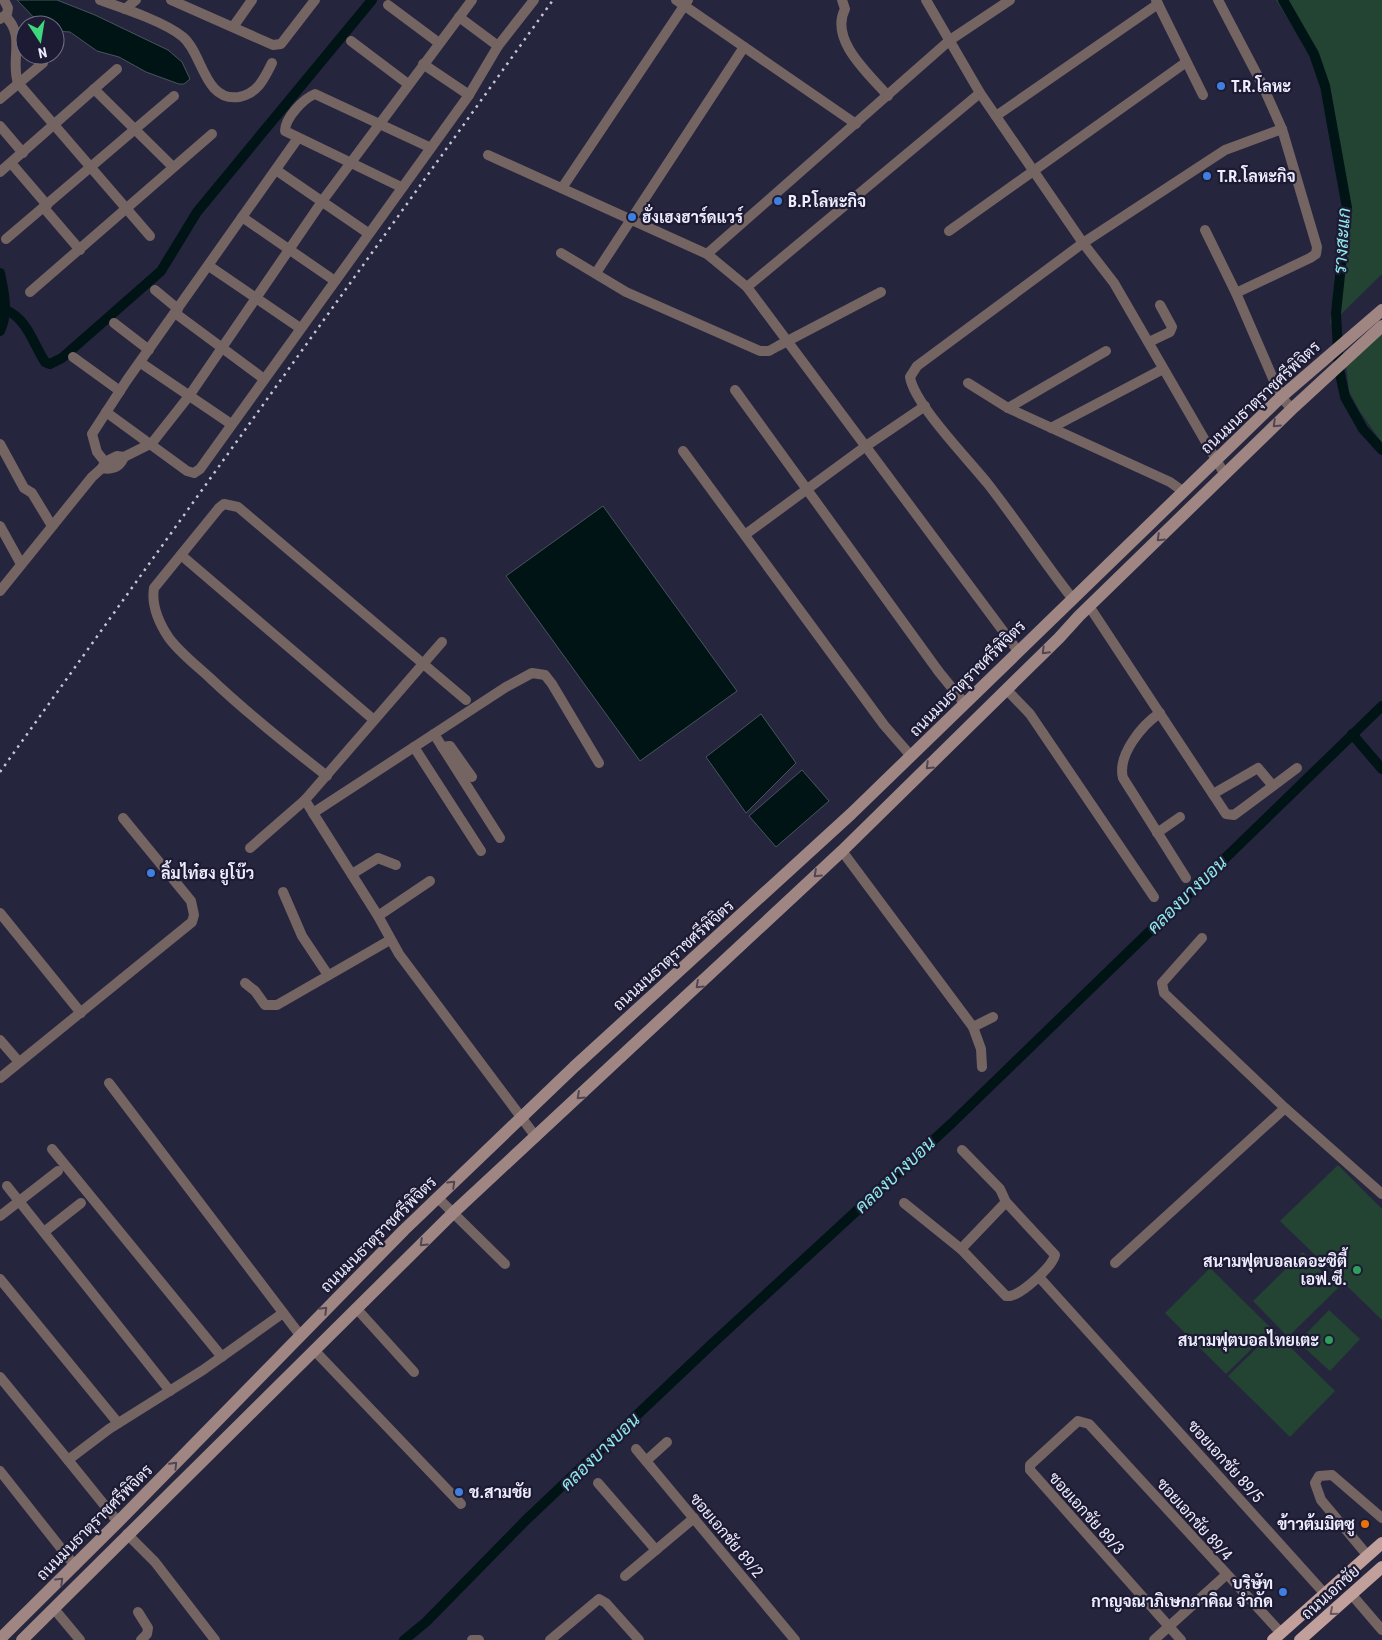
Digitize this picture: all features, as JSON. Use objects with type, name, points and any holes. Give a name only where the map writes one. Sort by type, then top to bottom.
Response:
[{"type":"main road","name":"ถนนเอกชัย","points":[[1277,1637],[1382,1543]]},
{"type":"main road","name":"ถนนเอกชัย","points":[[1300,1640],[1382,1567]]},
{"type":"street","points":[[4,0],[8,8],[2,18],[13,23],[16,35],[17,52],[14,68],[18,84],[150,236]]},
{"type":"street","points":[[100,0],[129,4],[182,36],[195,52],[208,82],[212,87],[230,96],[238,97],[254,91],[262,83],[272,63]]},
{"type":"street","points":[[233,27],[252,0]]},
{"type":"street","points":[[178,1],[277,45],[281,44],[315,0]]},
{"type":"street","points":[[106,412],[152,443],[187,471],[194,473],[200,469],[429,147],[469,95],[498,46],[534,0]]},
{"type":"street","points":[[842,0],[845,8],[840,18],[842,36],[851,52],[888,96]]},
{"type":"street","points":[[926,0],[980,93],[1083,243],[1114,282],[1225,476]]},
{"type":"street","points":[[707,254],[950,40],[1010,0]]},
{"type":"street","points":[[1218,0],[1262,84],[1282,129],[1317,247],[1316,254],[1236,293]]},
{"type":"street","points":[[0,591],[99,469],[117,456],[124,457],[152,443],[189,396],[322,200],[459,17],[468,1]]},
{"type":"street","points":[[562,188],[682,2],[856,124]]},
{"type":"street","points":[[996,116],[1157,2],[1185,64],[1202,95]]},
{"type":"street","points":[[388,5],[439,43]]},
{"type":"street","points":[[459,17],[498,46]]},
{"type":"street","points":[[351,41],[408,84]]},
{"type":"street","points":[[596,273],[744,47]]},
{"type":"street","points":[[423,64],[469,95]]},
{"type":"street","points":[[949,231],[1185,64]]},
{"type":"street","points":[[0,99],[41,65]]},
{"type":"street","points":[[0,172],[54,127],[118,68]]},
{"type":"street","points":[[94,90],[173,167]]},
{"type":"street","points":[[747,287],[980,93]]},
{"type":"street","points":[[401,187],[298,138],[285,131],[285,126],[303,102],[315,94],[429,147]]},
{"type":"street","points":[[6,239],[174,96]]},
{"type":"street","points":[[0,126],[23,153]]},
{"type":"street","points":[[1072,598],[1034,550],[989,486],[925,406],[911,384],[910,377],[912,371],[1083,243],[1225,150],[1282,129]]},
{"type":"street","points":[[30,292],[212,134]]},
{"type":"street","points":[[99,469],[92,434],[120,390],[298,138]]},
{"type":"street","points":[[488,155],[632,218],[707,254],[747,287],[1018,651]]},
{"type":"street","points":[[11,163],[80,250]]},
{"type":"street","points":[[276,170],[368,233]]},
{"type":"street","points":[[242,217],[335,280]]},
{"type":"street","points":[[1205,230],[1236,293],[1281,397],[1292,409]]},
{"type":"street","points":[[561,253],[626,292],[760,351],[769,351],[881,292]]},
{"type":"street","points":[[209,266],[300,328]]},
{"type":"street","points":[[154,290],[221,348],[264,379]]},
{"type":"street","points":[[1149,342],[1170,332],[1172,327],[1160,305]]},
{"type":"street","name":"ถนนมนธาตุราชศรีพิจิตร","points":[[22,1640],[52,1613],[127,1534],[454,1212],[842,851],[1007,690],[1089,606],[1292,409],[1361,346],[1382,310]]},
{"type":"street","points":[[114,323],[149,350]]},
{"type":"street","name":"ถนนมนธาตุราชศรีพิจิตร","points":[[4,1638],[300,1335],[521,1118],[851,814],[1281,397],[1334,349],[1370,329]]},
{"type":"street","points":[[1008,408],[1106,351]]},
{"type":"street","points":[[74,357],[120,390]]},
{"type":"street","points":[[141,362],[231,424]]},
{"type":"street","points":[[1319,363],[1334,370]]},
{"type":"street","points":[[1051,428],[1164,368]]},
{"type":"street","points":[[968,383],[1008,408],[1170,482],[1184,492]]},
{"type":"street","points":[[735,390],[938,672],[965,704]]},
{"type":"street","points":[[746,534],[807,488],[925,406]]},
{"type":"street","points":[[0,444],[24,488],[32,493],[52,526]]},
{"type":"street","points":[[683,451],[746,534],[884,725],[911,756]]},
{"type":"street","points":[[326,776],[243,709],[176,647],[168,637],[155,611],[154,588],[224,504],[238,506],[466,700]]},
{"type":"street","points":[[0,526],[22,564]]},
{"type":"street","points":[[181,555],[374,720]]},
{"type":"street","points":[[1089,606],[1226,814],[1234,815],[1297,768]]},
{"type":"street","points":[[250,848],[305,800],[442,642]]},
{"type":"street","points":[[313,813],[524,676],[539,673],[545,675],[552,684],[598,763]]},
{"type":"street","points":[[1007,690],[1030,714],[1154,897]]},
{"type":"street","points":[[1160,713],[1149,721],[1134,742],[1121,772],[1157,834],[1186,878]]},
{"type":"street","points":[[434,734],[500,838]]},
{"type":"street","points":[[442,747],[450,746],[472,777]]},
{"type":"street","points":[[414,747],[481,851]]},
{"type":"street","points":[[1213,794],[1258,768],[1273,786]]},
{"type":"street","points":[[305,800],[413,975],[536,1137]]},
{"type":"street","points":[[1157,834],[1180,817]]},
{"type":"street","points":[[0,1078],[192,922],[194,915],[191,901],[123,818]]},
{"type":"street","points":[[842,851],[973,1027],[982,1049],[982,1067]]},
{"type":"street","points":[[352,874],[378,858],[396,865]]},
{"type":"street","points":[[378,916],[430,881]]},
{"type":"street","points":[[282,892],[302,936],[328,975]]},
{"type":"street","points":[[0,913],[81,1013]]},
{"type":"street","points":[[1202,938],[1166,977],[1162,988],[1184,1012],[1286,1108],[1382,1194]]},
{"type":"street","points":[[245,983],[255,991],[261,1002],[272,1006],[277,1005],[390,940]]},
{"type":"street","points":[[973,1027],[993,1017]]},
{"type":"street","points":[[0,1040],[19,1062]]},
{"type":"street","points":[[109,1083],[300,1335]]},
{"type":"street","points":[[1115,1263],[1286,1108]]},
{"type":"street","points":[[52,1149],[222,1357]]},
{"type":"street","points":[[904,1203],[961,1249],[1006,1296],[1014,1296],[1039,1277],[1055,1258],[1054,1252],[1006,1202],[1000,1188],[962,1150]]},
{"type":"street","points":[[0,1216],[58,1171]]},
{"type":"street","points":[[7,1186],[170,1391]]},
{"type":"street","points":[[438,1198],[505,1264]]},
{"type":"street","points":[[961,1249],[1006,1202]]},
{"type":"street","points":[[44,1232],[81,1203]]},
{"type":"street","name":"ซอยเอกชัย 89/5","points":[[1039,1277],[1326,1594]]},
{"type":"street","points":[[0,1279],[118,1423]]},
{"type":"street","points":[[356,1308],[414,1372]]},
{"type":"street","points":[[68,1460],[118,1423],[222,1357],[283,1313]]},
{"type":"street","points":[[314,1350],[461,1504]]},
{"type":"street","points":[[0,1377],[118,1522]]},
{"type":"street","name":"ซอยเอกชัย 89/4","points":[[1031,1473],[1030,1465],[1074,1424],[1082,1421],[1088,1424],[1226,1575],[1277,1637]]},
{"type":"street","points":[[646,1461],[666,1442]]},
{"type":"street","name":"ซอยเอกชัย 89/2","points":[[636,1449],[795,1640]]},
{"type":"street","points":[[0,1472],[75,1566]]},
{"type":"street","name":"ซอยเอกชัย 89/3","points":[[1031,1473],[1180,1640]]},
{"type":"street","points":[[1368,1556],[1321,1500],[1315,1483],[1319,1476],[1332,1475],[1382,1518]]},
{"type":"street","points":[[598,1483],[656,1550]]},
{"type":"street","points":[[625,1576],[694,1518]]},
{"type":"street","points":[[127,1534],[155,1562],[215,1640]]},
{"type":"street","points":[[1154,1640],[1226,1575]]},
{"type":"street","points":[[1352,1595],[1382,1630]]},
{"type":"street","points":[[550,1640],[599,1599],[606,1603],[638,1640]]},
{"type":"street","points":[[37,1604],[52,1613],[80,1640]]},
{"type":"street","points":[[138,1612],[148,1628],[147,1634],[141,1640]]},
{"type":"street","points":[[472,1640],[480,1640]]},
{"type":"green space","points":[[1276,0],[1382,0],[1382,274],[1330,325],[1342,199],[1315,62]]},
{"type":"green space","points":[[1382,330],[1382,443],[1359,410],[1349,391],[1346,364]]},
{"type":"green space","name":"สนามฟุตบอลเดอะซิตี้ เอฟ.ซี.","points":[[1338,1165],[1382,1209],[1382,1320],[1280,1221]]},
{"type":"green space","points":[[1303,1252],[1338,1288],[1288,1337],[1253,1301]]},
{"type":"green space","points":[[1210,1268],[1272,1329],[1226,1374],[1165,1313]]},
{"type":"green space","name":"สนามฟุตบอลไทยเตะ","points":[[1329,1310],[1360,1339],[1330,1371],[1298,1342]]},
{"type":"green space","points":[[1274,1331],[1335,1391],[1290,1437],[1228,1376]]},
{"type":"shaded area","points":[[17,0],[57,0],[95,15],[168,50],[182,62],[190,79],[184,84],[179,84],[146,72],[119,57],[97,51],[70,32],[65,32],[65,15],[31,15]]},
{"type":"shaded area","points":[[603,506],[737,691],[640,761],[506,576]]},
{"type":"shaded area","points":[[761,714],[796,763],[746,813],[706,757]]},
{"type":"shaded area","points":[[802,770],[829,801],[776,847],[749,816]]},
{"type":"waterway","points":[[6,310],[24,325],[45,362],[50,364],[62,358],[161,271],[197,212],[372,0]]},
{"type":"waterway","name":"รางสะแก","points":[[1283,0],[1314,54],[1325,86],[1347,208],[1336,313],[1339,369],[1345,397],[1363,429],[1382,450]]},
{"type":"waterway","points":[[0,273],[5,310],[0,331]]},
{"type":"waterway","name":"คลองบางบอน","points":[[404,1640],[426,1622],[526,1520],[713,1343],[952,1123],[1382,706]]},
{"type":"waterway","points":[[1352,734],[1382,769]]},
{"type":"railway","points":[[0,772],[553,0]]},
{"type":"place","name":"T.R.โลหะ","points":[[1221,86]]},
{"type":"place","name":"T.R.โลหะกิจ","points":[[1207,176]]},
{"type":"place","name":"B.P.โลหะกิจ","points":[[778,201]]},
{"type":"place","name":"ฮั่งเฮงฮาร์ดแวร์","points":[[632,217]]},
{"type":"place","name":"ลิ้มไท๋ฮง ยูโบ๊ว","points":[[151,873]]},
{"type":"place","name":"สนามฟุตบอลเดอะซิตี้ เอฟ.ซี.","points":[[1357,1270]]},
{"type":"place","name":"สนามฟุตบอลไทยเตะ","points":[[1329,1340]]},
{"type":"place","name":"ช.สามชัย","points":[[459,1492]]},
{"type":"place","name":"ข้าวต้มมิตซู","points":[[1365,1524]]},
{"type":"place","name":"บริษัท กาญจณาภิเษกภาคิณ จำกัด","points":[[1283,1592]]}]
